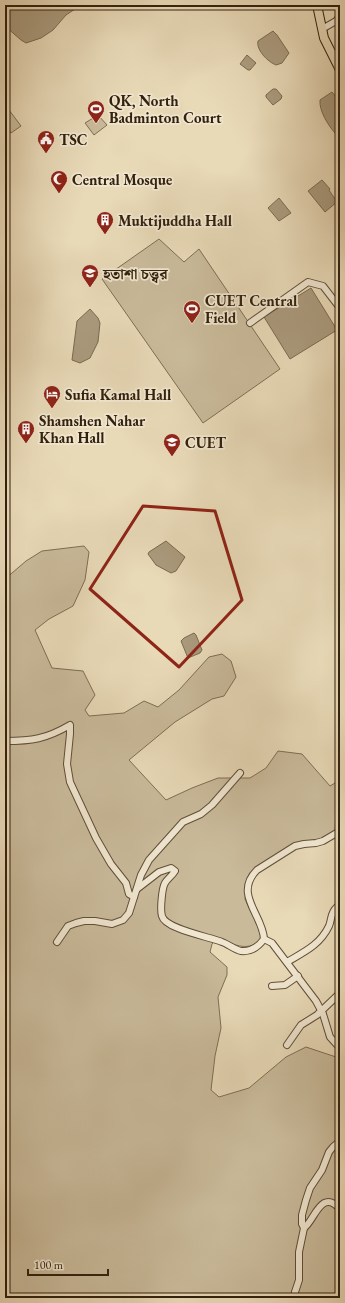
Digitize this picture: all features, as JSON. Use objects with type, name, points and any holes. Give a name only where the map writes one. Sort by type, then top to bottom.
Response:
[{"type":"main road","points":[[316,5],[329,49],[340,70]]},
{"type":"street","points":[[322,29],[336,21],[340,16]]},
{"type":"street","points":[[250,323],[308,282],[323,286],[340,308]]},
{"type":"street","points":[[5,741],[31,740],[48,737],[70,725],[67,764],[70,782],[96,838],[111,864],[126,883],[129,894],[134,897]]},
{"type":"street","points":[[58,942],[68,926],[76,923],[95,920],[112,924],[123,920],[129,912],[141,875],[149,860],[183,822],[201,814],[212,805],[240,773]]},
{"type":"street","points":[[264,939],[262,927],[249,901],[248,892],[252,875],[257,870],[295,846],[323,841],[340,832]]},
{"type":"street","points":[[137,889],[159,872],[171,868],[175,871],[165,883],[161,906],[162,918],[167,922],[189,933],[212,938],[242,951],[256,948],[264,939]]},
{"type":"street","points":[[287,962],[299,956],[319,942],[330,925],[333,910],[337,907]]},
{"type":"street","points":[[264,939],[272,943],[298,976],[321,1010],[330,1038],[340,1048]]},
{"type":"street","points":[[272,986],[285,985],[298,976]]},
{"type":"street","points":[[287,1045],[301,1025],[317,1015],[338,995]]},
{"type":"street","points":[[294,1298],[299,1280],[299,1252],[304,1228],[302,1224],[302,1215],[310,1188],[318,1178],[329,1152],[340,1141]]},
{"type":"street","points":[[304,1228],[309,1224],[314,1213],[321,1204],[333,1204],[340,1209]]},
{"type":"highlighted area","points":[[143,506],[215,511],[242,600],[179,667],[90,589]]},
{"type":"shaded area","points":[[5,5],[81,5],[66,15],[53,30],[41,38],[26,43],[5,26]]},
{"type":"shaded area","points":[[273,31],[289,53],[282,63],[276,65],[263,55],[258,44],[258,41]]},
{"type":"shaded area","points":[[247,55],[256,63],[250,70],[240,64]]},
{"type":"shaded area","points":[[273,89],[276,89],[282,96],[281,99],[273,105],[266,95]]},
{"type":"shaded area","points":[[332,92],[340,102],[340,131],[335,133],[324,118],[320,104],[320,100]]},
{"type":"shaded area","points":[[9,110],[21,126],[11,133],[5,125],[5,113]]},
{"type":"shaded area","name":"QK, North Badminton Court","points":[[98,115],[107,125],[94,135],[85,123]]},
{"type":"shaded area","points":[[322,180],[330,189],[329,190],[337,202],[325,212],[308,191]]},
{"type":"shaded area","points":[[279,198],[291,213],[279,221],[268,208]]},
{"type":"shaded area","name":"CUET Central Field","points":[[159,239],[184,262],[199,249],[280,369],[203,423],[102,279]]},
{"type":"shaded area","points":[[311,288],[337,330],[290,359],[264,317]]},
{"type":"shaded area","points":[[90,309],[98,318],[100,323],[98,342],[90,358],[80,363],[72,360],[77,321]]},
{"type":"shaded area","points":[[166,541],[185,557],[176,571],[171,573],[156,565],[148,554]]},
{"type":"shaded area","points":[[84,546],[89,552],[85,580],[73,606],[49,619],[35,630],[52,668],[83,671],[95,695],[85,710],[89,716],[124,713],[144,701],[158,707],[179,690],[209,657],[222,654],[231,661],[236,677],[224,696],[212,699],[175,722],[129,760],[166,800],[218,778],[250,778],[266,768],[278,751],[302,754],[330,786],[340,780],[340,812],[336,815],[335,831],[323,839],[305,841],[256,870],[246,892],[245,899],[261,934],[260,941],[250,946],[239,946],[218,938],[212,944],[210,952],[227,967],[227,975],[218,997],[221,1028],[215,1056],[211,1090],[219,1097],[249,1088],[286,1057],[306,1047],[336,1057],[340,1064],[340,1298],[5,1298],[5,579],[26,561],[42,551]]},
{"type":"shaded area","points":[[194,633],[202,650],[200,653],[188,658],[181,641]]},
{"type":"place","name":"QK, North Badminton Court","points":[[96,124]]},
{"type":"place","name":"TSC","points":[[46,154]]},
{"type":"place","name":"Central Mosque","points":[[59,194]]},
{"type":"place","name":"Muktijuddha Hall","points":[[105,235]]},
{"type":"place","name":"হতাশা চত্ত্বর","points":[[90,288]]},
{"type":"place","name":"CUET Central Field","points":[[192,324]]},
{"type":"place","name":"Sufia Kamal Hall","points":[[52,409]]},
{"type":"place","name":"Shamshen Nahar Khan Hall","points":[[26,444]]},
{"type":"place","name":"CUET","points":[[172,457]]}]
